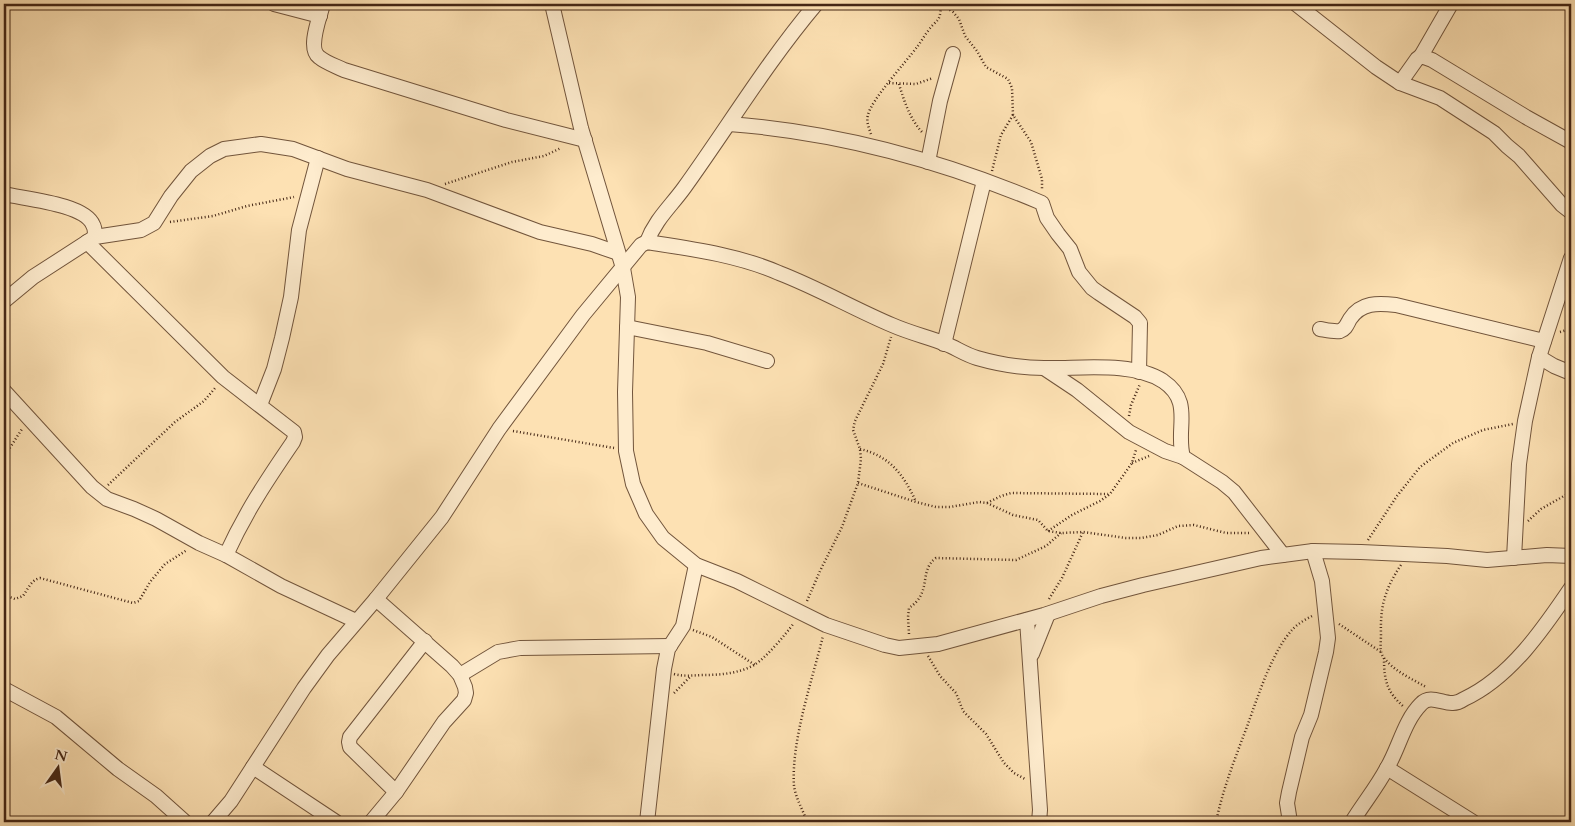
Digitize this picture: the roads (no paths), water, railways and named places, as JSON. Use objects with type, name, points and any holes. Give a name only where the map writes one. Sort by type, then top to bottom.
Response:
[{"type":"street","points":[[274,4],[322,10],[314,42],[314,52],[321,58],[344,70],[506,120],[579,139]]},
{"type":"street","points":[[552,4],[579,139],[623,268],[628,297],[625,392],[626,451],[633,484],[646,514],[664,538],[696,566],[737,581],[826,625],[898,648],[917,647],[1027,620],[1143,584],[1252,560],[1312,551],[1409,554],[1487,560],[1547,555],[1571,556]]},
{"type":"street","points":[[647,242],[652,229],[683,189],[792,33],[816,4]]},
{"type":"street","points":[[1296,4],[1376,67],[1400,83],[1440,98],[1494,132],[1519,156],[1562,205],[1571,212]]},
{"type":"street","points":[[1400,83],[1421,56],[1451,4]]},
{"type":"street","points":[[928,162],[931,142],[953,54]]},
{"type":"street","points":[[1421,56],[1432,60],[1571,142]]},
{"type":"street","points":[[729,124],[768,127],[869,145],[987,181],[1042,203],[1047,218],[1070,249],[1079,272],[1092,288],[1135,317],[1140,323],[1143,373]]},
{"type":"street","points":[[4,301],[33,277],[91,239],[140,230],[154,223],[171,196],[191,171],[210,156],[224,149],[260,144],[293,149],[347,169],[427,190],[540,232],[592,244],[618,253]]},
{"type":"street","points":[[260,405],[274,369],[282,338],[291,297],[299,230],[318,158]]},
{"type":"street","points":[[944,344],[987,181]]},
{"type":"street","points":[[4,194],[80,212],[94,226],[91,239]]},
{"type":"street","points":[[91,239],[223,377],[294,432],[295,437],[257,494],[241,522],[226,555]]},
{"type":"street","points":[[213,822],[231,801],[304,688],[328,655],[442,517],[499,429],[583,315],[641,245],[647,242],[728,256],[778,272],[894,326],[976,358],[1012,365],[1044,368],[1086,366],[1143,373],[1163,381],[1175,393],[1181,404],[1180,441],[1183,457]]},
{"type":"street","points":[[1514,558],[1519,464],[1525,421],[1539,357],[1571,258]]},
{"type":"street","points":[[1320,329],[1341,331],[1345,329],[1351,318],[1360,308],[1367,304],[1380,303],[1396,305],[1544,341]]},
{"type":"street","points":[[627,327],[707,343],[767,361]]},
{"type":"street","points":[[1539,357],[1571,373]]},
{"type":"street","points":[[1044,368],[1076,390],[1129,432],[1165,452],[1183,457],[1222,482],[1234,492],[1283,555]]},
{"type":"street","points":[[4,391],[99,494],[156,519],[281,586],[356,621]]},
{"type":"street","points":[[1290,822],[1287,803],[1289,792],[1302,737],[1311,715],[1328,638],[1322,581],[1312,551]]},
{"type":"street","points":[[646,819],[664,669],[670,646],[683,626],[696,566]]},
{"type":"street","points":[[1352,822],[1387,768],[1413,716],[1422,703],[1430,700],[1452,703],[1461,701],[1488,685],[1531,644],[1571,588]]},
{"type":"street","points":[[370,822],[396,792],[444,722],[464,700],[465,687],[460,675],[452,666],[376,599]]},
{"type":"street","points":[[1030,660],[1046,615]]},
{"type":"street","points":[[1027,620],[1039,787],[1039,822]]},
{"type":"street","points":[[396,792],[350,747],[349,742],[350,737],[425,641]]},
{"type":"street","points":[[460,675],[498,652],[520,648],[670,646]]},
{"type":"street","points":[[4,689],[56,717],[118,769],[156,796],[185,822]]},
{"type":"street","points":[[253,767],[336,822]]},
{"type":"street","points":[[1387,768],[1473,822]]}]
